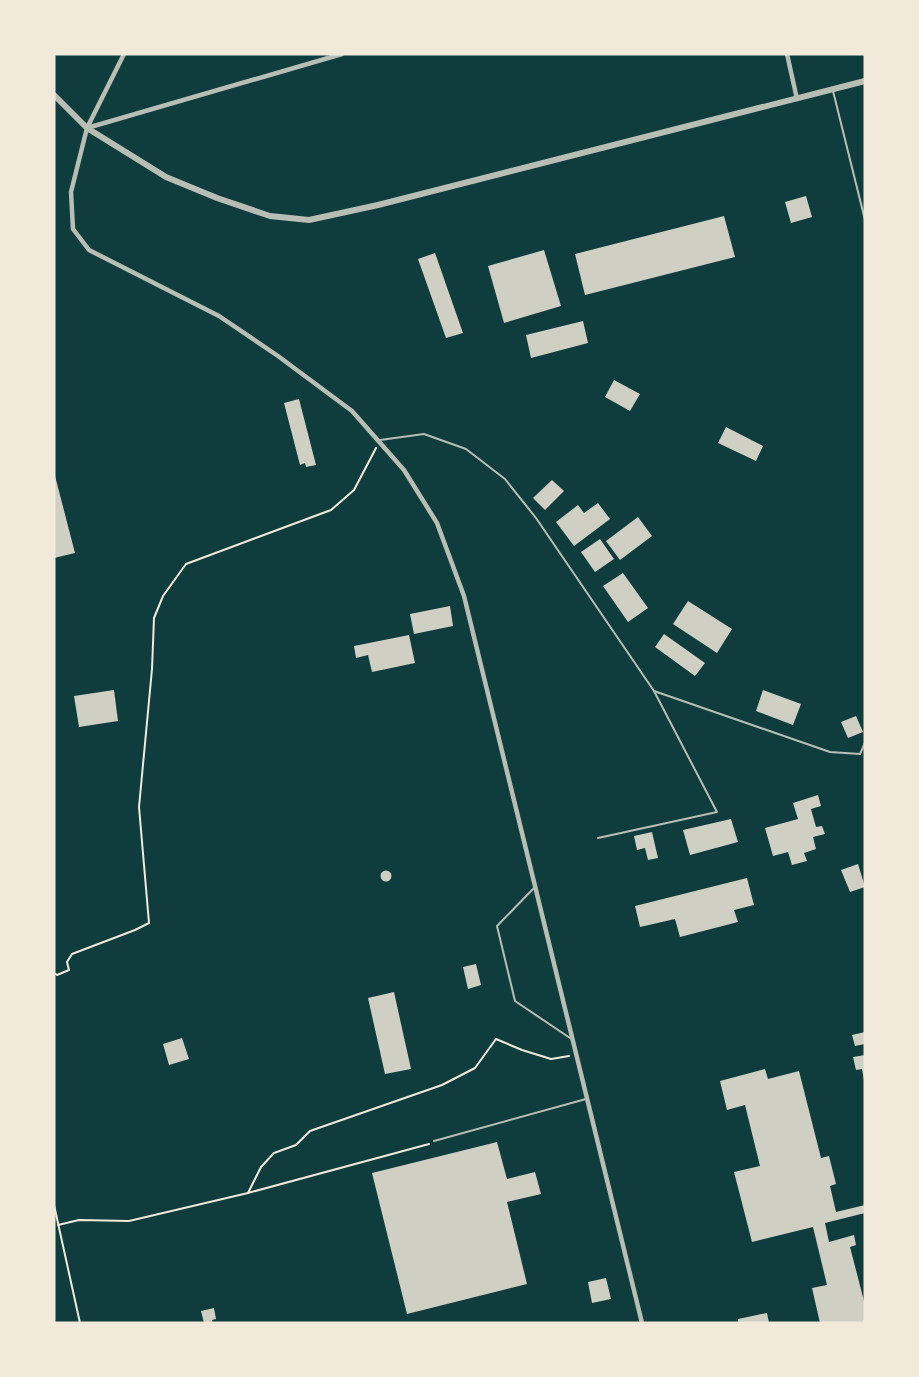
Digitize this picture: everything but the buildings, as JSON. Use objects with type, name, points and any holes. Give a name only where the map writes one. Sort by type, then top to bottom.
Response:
[{"type":"street","points":[[124,54],[87,128],[71,192],[73,229],[89,250],[219,316],[352,411],[404,470],[437,523],[464,596],[642,1323]]},
{"type":"street","points":[[87,128],[342,54]]},
{"type":"street","points":[[787,54],[797,99]]},
{"type":"street","points":[[54,95],[87,128],[166,177],[270,216],[309,220],[378,205],[865,81]]},
{"type":"lane","points":[[833,90],[865,220]]},
{"type":"lane","points":[[380,441],[423,434],[466,449],[504,479],[536,518],[654,691],[717,812],[598,838]]},
{"type":"lane","points":[[654,691],[830,752],[865,755]]},
{"type":"lane","points":[[860,754],[865,743]]},
{"type":"lane","points":[[536,887],[497,926],[515,1001],[573,1040]]},
{"type":"lane","points":[[434,1141],[586,1100]]},
{"type":"path","points":[[54,973],[57,975],[69,970],[67,962],[72,954],[149,923],[139,807],[152,669],[154,618],[163,596],[186,564],[331,510],[354,490],[380,441]]},
{"type":"path","points":[[248,1193],[261,1167],[274,1153],[296,1145],[310,1131],[442,1085],[475,1068],[496,1039],[551,1059],[576,1054]]},
{"type":"path","points":[[58,1225],[79,1220],[129,1221],[248,1193],[427,1146],[434,1141]]},
{"type":"path","points":[[54,1205],[80,1323]]}]
